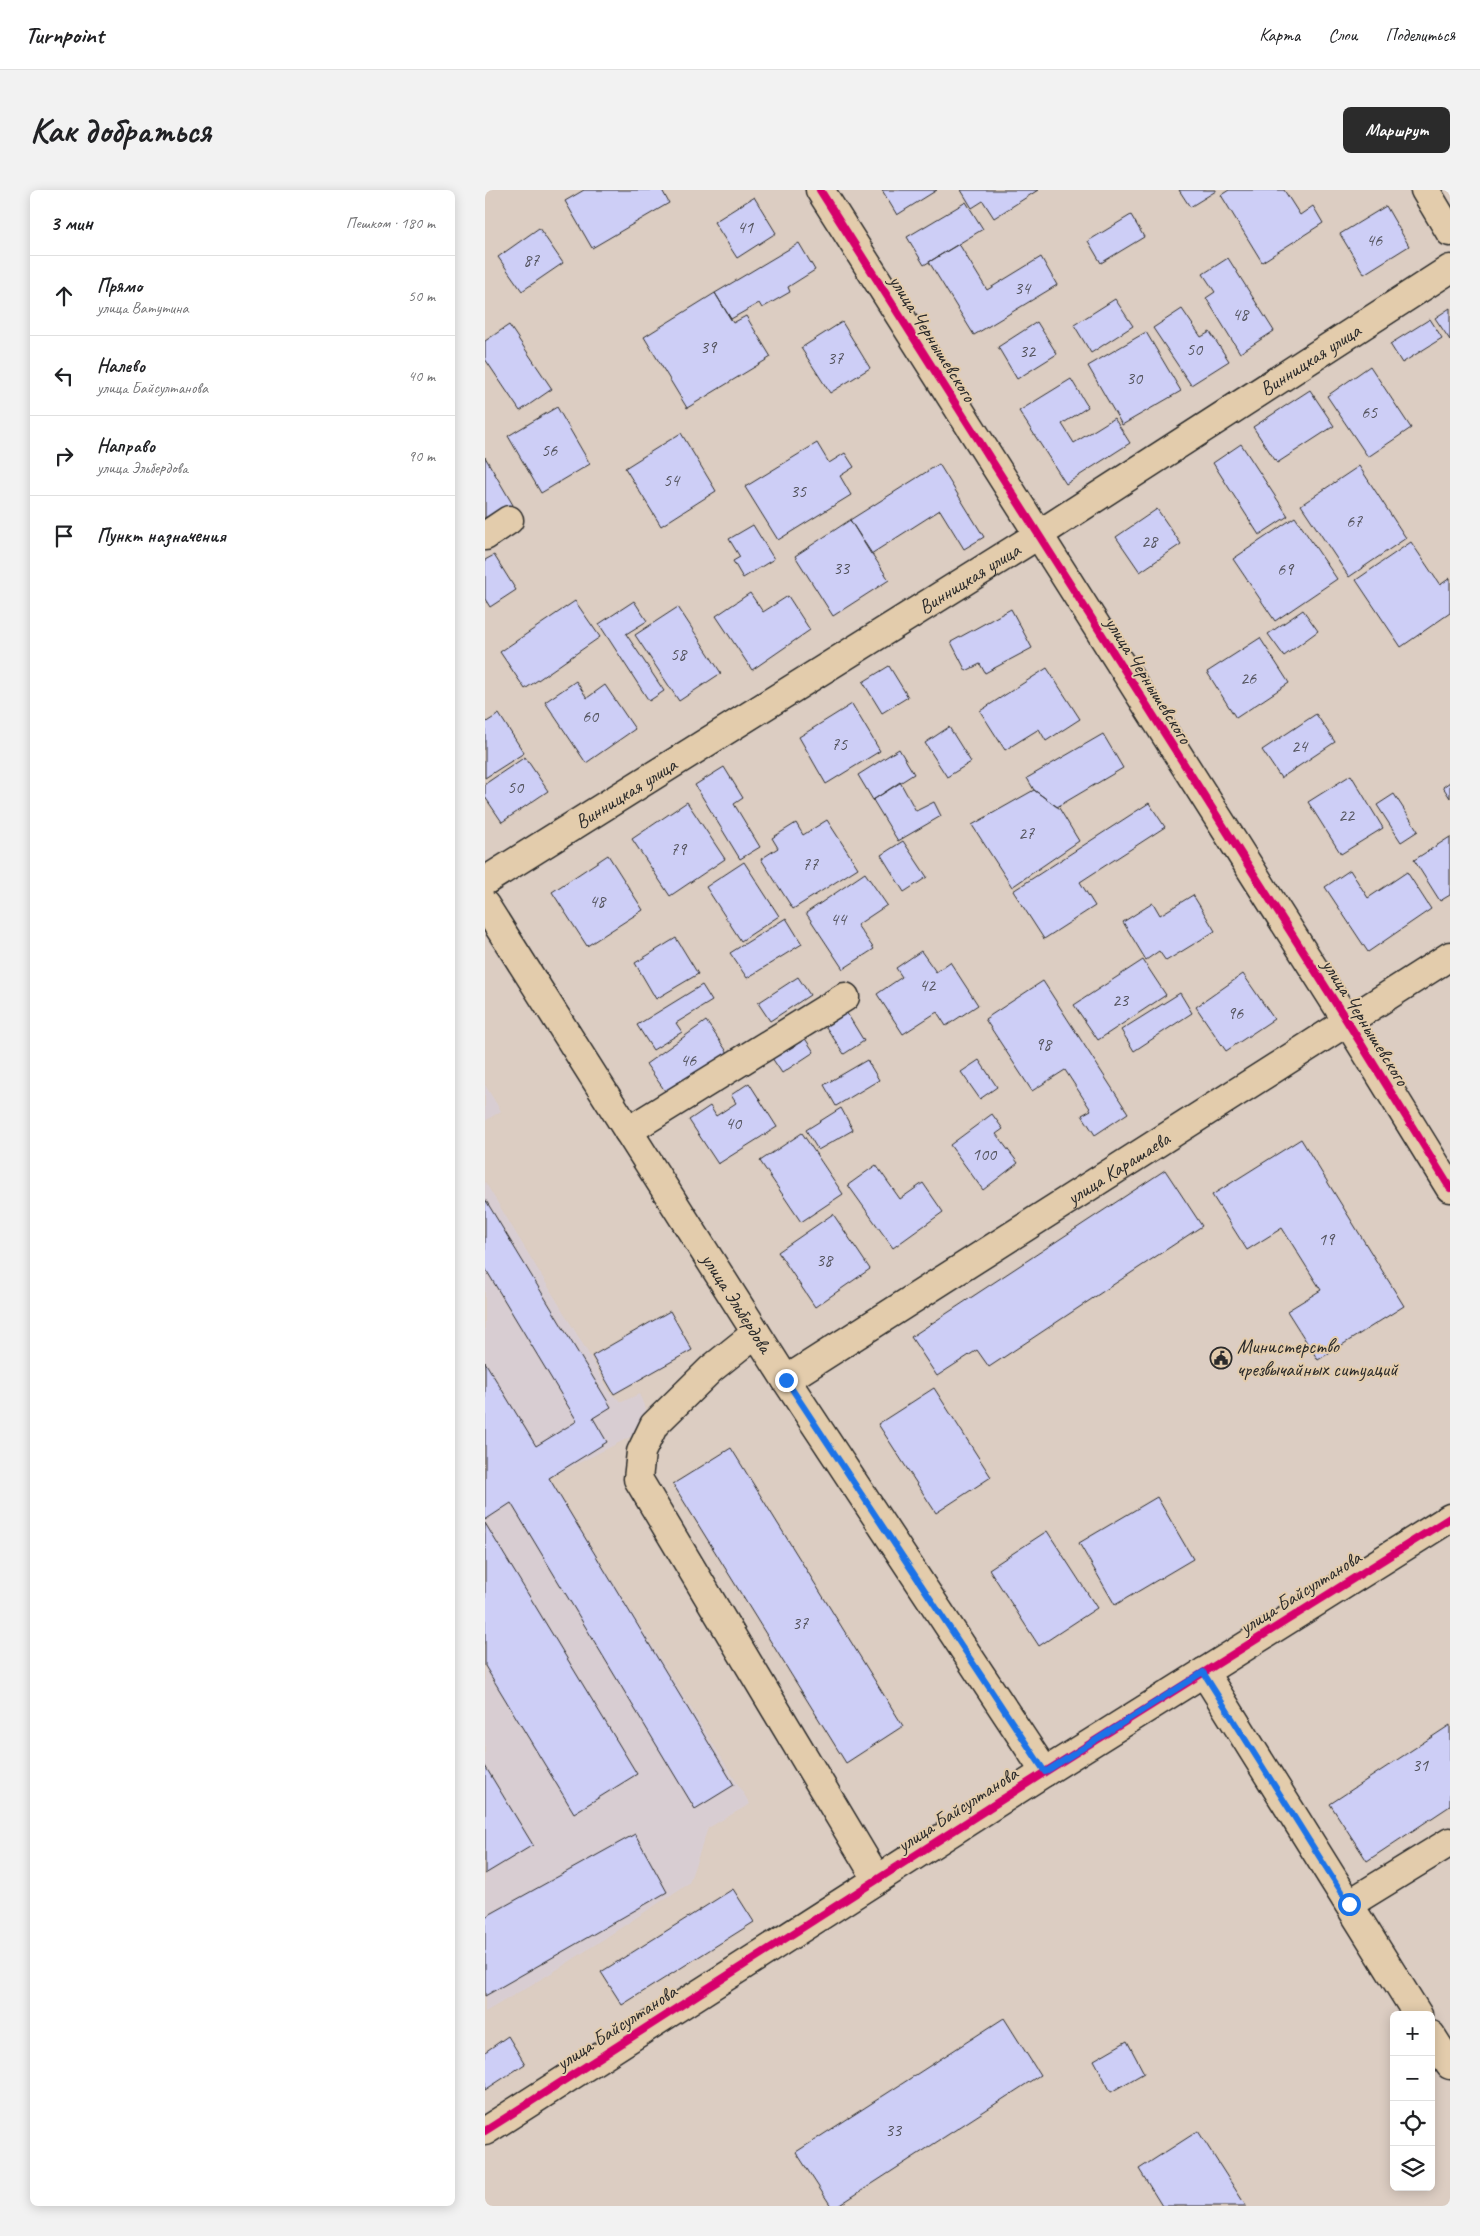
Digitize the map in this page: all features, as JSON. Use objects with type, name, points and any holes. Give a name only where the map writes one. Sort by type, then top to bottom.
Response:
[{"type":"street","name":"улица Чернышевского","points":[[820,190],[1347,1021],[1450,1188]]},
{"type":"street","points":[[1425,190],[1450,232]]},
{"type":"street","name":"Винницкая улица","points":[[485,881],[1038,535],[1450,269]]},
{"type":"street","points":[[485,536],[509,520]]},
{"type":"street","name":"улица Эльбердова","points":[[485,905],[786,1380],[1045,1772]]},
{"type":"street","name":"улица Карашаева","points":[[786,1380],[1450,956]]},
{"type":"street","points":[[628,1131],[845,997]]},
{"type":"street","points":[[756,1333],[711,1369],[654,1425],[641,1452],[638,1479],[877,1879]]},
{"type":"street","name":"улица Байсултанова","points":[[485,2131],[1045,1772],[1450,1518]]},
{"type":"street","points":[[1203,1672],[1416,2011]]},
{"type":"street","points":[[1349,1904],[1450,1842]]},
{"type":"shaded area","points":[[485,1085],[501,1111],[485,1121]]},
{"type":"shaded area","points":[[485,1182],[611,1394],[622,1402],[639,1394],[649,1417],[634,1435],[549,1478],[750,1804],[708,1828],[689,1883],[558,1969],[485,2012]]},
{"type":"building","points":[[584,190],[662,190],[669,203],[592,248],[565,201]]},
{"type":"building","points":[[882,190],[937,190],[897,215]]},
{"type":"building","points":[[961,190],[1038,190],[994,218],[983,201],[972,208]]},
{"type":"building","points":[[1179,190],[1216,190],[1216,191],[1190,207]]},
{"type":"building","points":[[1229,190],[1284,190],[1300,215],[1313,206],[1323,223],[1262,262],[1221,195]]},
{"type":"building","points":[[754,197],[776,233],[737,258],[714,222]]},
{"type":"building","points":[[966,202],[983,229],[924,265],[907,237]]},
{"type":"building","points":[[1386,206],[1409,246],[1364,274],[1340,234]]},
{"type":"building","points":[[1131,215],[1144,237],[1101,263],[1088,241]]},
{"type":"building","points":[[539,228],[563,263],[522,291],[498,257]]},
{"type":"building","points":[[799,243],[815,270],[788,287],[790,292],[762,308],[759,303],[731,319],[715,293]]},
{"type":"building","points":[[959,244],[987,290],[1041,257],[1057,285],[974,335],[929,262]]},
{"type":"building","points":[[1228,258],[1274,331],[1240,353],[1206,298],[1215,292],[1203,274]]},
{"type":"building","points":[[715,293],[733,323],[746,316],[771,357],[687,408],[644,337]]},
{"type":"building","points":[[1115,299],[1133,326],[1091,353],[1074,325]]},
{"type":"building","points":[[1450,308],[1450,340],[1435,318]]},
{"type":"building","points":[[1182,309],[1201,337],[1210,332],[1229,361],[1191,385],[1153,328]]},
{"type":"building","points":[[1430,319],[1442,338],[1402,363],[1390,344]]},
{"type":"building","points":[[842,322],[870,368],[830,393],[801,348]]},
{"type":"building","points":[[1037,322],[1057,354],[1017,379],[998,347]]},
{"type":"building","points":[[509,325],[552,389],[520,411],[485,359],[485,341]]},
{"type":"building","points":[[1146,332],[1181,391],[1122,425],[1088,366]]},
{"type":"building","points":[[1370,366],[1411,428],[1368,457],[1327,396]]},
{"type":"building","points":[[1071,379],[1088,407],[1062,424],[1074,443],[1114,418],[1130,443],[1066,484],[1019,411]]},
{"type":"building","points":[[1310,390],[1334,426],[1277,463],[1253,427]]},
{"type":"building","points":[[557,407],[590,464],[541,493],[508,436]]},
{"type":"building","points":[[681,433],[716,491],[661,526],[625,468]]},
{"type":"building","points":[[817,443],[829,463],[845,453],[854,467],[840,476],[851,495],[778,540],[745,487]]},
{"type":"building","points":[[1241,444],[1288,516],[1259,535],[1213,463]]},
{"type":"building","points":[[485,457],[513,505],[485,521]]},
{"type":"building","points":[[939,464],[984,537],[964,549],[940,510],[871,554],[850,520]]},
{"type":"building","points":[[1359,466],[1406,538],[1349,577],[1301,505]]},
{"type":"building","points":[[1157,509],[1181,544],[1140,572],[1116,537]]},
{"type":"building","points":[[1295,517],[1337,579],[1275,621],[1233,559]]},
{"type":"building","points":[[850,520],[889,580],[833,616],[795,556]]},
{"type":"building","points":[[753,525],[774,559],[743,578],[733,561],[740,557],[729,539]]},
{"type":"building","points":[[1411,542],[1440,585],[1450,578],[1450,613],[1401,647],[1356,580]]},
{"type":"building","points":[[494,555],[516,590],[490,607],[485,599],[485,560]]},
{"type":"building","points":[[750,593],[763,612],[788,596],[810,630],[752,670],[716,616]]},
{"type":"building","points":[[575,601],[600,637],[525,689],[500,652]]},
{"type":"building","points":[[634,601],[647,621],[626,634],[664,691],[649,701],[599,624]]},
{"type":"building","points":[[678,607],[721,673],[679,701],[635,635]]},
{"type":"building","points":[[1011,609],[1032,648],[985,673],[980,664],[966,671],[951,642]]},
{"type":"building","points":[[1303,610],[1318,631],[1284,656],[1268,634]]},
{"type":"building","points":[[1260,638],[1289,683],[1236,718],[1207,672]]},
{"type":"building","points":[[889,666],[908,697],[882,713],[863,682]]},
{"type":"building","points":[[1047,668],[1080,719],[1046,741],[1039,729],[1005,750],[980,711]]},
{"type":"building","points":[[576,681],[587,698],[605,685],[635,729],[586,763],[545,702]]},
{"type":"building","points":[[852,704],[880,751],[826,784],[799,737]]},
{"type":"building","points":[[499,714],[524,753],[485,778],[485,723]]},
{"type":"building","points":[[1316,714],[1335,742],[1281,778],[1262,750]]},
{"type":"building","points":[[949,727],[971,762],[947,777],[925,743]]},
{"type":"building","points":[[1103,734],[1123,768],[1057,807],[1034,790],[1027,778]]},
{"type":"building","points":[[899,749],[914,774],[873,800],[858,775]]},
{"type":"building","points":[[525,757],[548,791],[502,822],[485,797],[485,784]]},
{"type":"building","points":[[724,767],[743,798],[734,804],[760,847],[740,859],[695,785]]},
{"type":"building","points":[[1351,775],[1383,828],[1341,854],[1308,802]]},
{"type":"building","points":[[900,782],[916,811],[934,802],[941,816],[898,841],[873,800]]},
{"type":"building","points":[[1450,782],[1450,798],[1443,787]]},
{"type":"building","points":[[1034,790],[1059,808],[1079,841],[1012,887],[972,825]]},
{"type":"building","points":[[1394,794],[1418,831],[1401,842],[1377,805]]},
{"type":"building","points":[[687,802],[725,859],[670,896],[632,839]]},
{"type":"building","points":[[1149,803],[1165,827],[1080,882],[1095,906],[1044,939],[1013,891]]},
{"type":"building","points":[[827,820],[858,868],[793,909],[761,859],[778,848],[772,838],[796,823],[803,835]]},
{"type":"building","points":[[1450,837],[1450,895],[1440,901],[1414,860]]},
{"type":"building","points":[[903,841],[927,877],[904,892],[881,855]]},
{"type":"building","points":[[608,855],[643,910],[587,946],[552,892]]},
{"type":"building","points":[[744,862],[779,916],[741,941],[706,887]]},
{"type":"building","points":[[1350,870],[1368,898],[1407,872],[1431,909],[1368,952],[1325,887]]},
{"type":"building","points":[[865,873],[887,905],[857,925],[874,949],[843,969],[806,913]]},
{"type":"building","points":[[1193,895],[1215,931],[1166,961],[1159,951],[1146,960],[1123,922],[1153,903],[1160,915]]},
{"type":"building","points":[[786,918],[802,944],[747,978],[730,953]]},
{"type":"building","points":[[676,938],[698,974],[656,999],[635,963]]},
{"type":"building","points":[[921,951],[936,972],[950,962],[978,1005],[946,1026],[937,1012],[903,1034],[877,994],[902,977],[896,968]]},
{"type":"building","points":[[1143,960],[1166,995],[1098,1040],[1074,1005]]},
{"type":"building","points":[[1243,974],[1274,1019],[1226,1051],[1196,1007]]},
{"type":"building","points":[[798,977],[810,995],[770,1021],[758,1003]]},
{"type":"building","points":[[1043,981],[1128,1113],[1095,1135],[1082,1115],[1091,1110],[1065,1070],[1032,1091],[985,1019]]},
{"type":"building","points":[[702,985],[712,1001],[676,1023],[682,1032],[653,1050],[637,1025]]},
{"type":"building","points":[[1180,993],[1192,1013],[1134,1051],[1121,1030]]},
{"type":"building","points":[[845,1010],[864,1041],[844,1054],[824,1024]]},
{"type":"building","points":[[706,1021],[730,1056],[670,1098],[646,1064]]},
{"type":"building","points":[[802,1034],[814,1052],[782,1073],[770,1055]]},
{"type":"building","points":[[867,1060],[879,1080],[836,1106],[824,1085]]},
{"type":"building","points":[[979,1060],[997,1087],[980,1099],[961,1072]]},
{"type":"building","points":[[749,1083],[777,1127],[718,1164],[689,1120],[710,1106],[716,1116],[736,1103],[731,1095]]},
{"type":"building","points":[[841,1108],[853,1130],[818,1150],[806,1130]]},
{"type":"building","points":[[992,1114],[1003,1129],[996,1134],[1018,1163],[983,1190],[950,1145]]},
{"type":"building","points":[[802,1133],[843,1194],[801,1222],[760,1161]]},
{"type":"building","points":[[1301,1139],[1404,1306],[1318,1360],[1287,1311],[1321,1290],[1282,1228],[1247,1250],[1212,1195]]},
{"type":"building","points":[[876,1165],[900,1199],[923,1183],[943,1212],[893,1248],[848,1185]]},
{"type":"building","points":[[1165,1170],[1202,1226],[989,1367],[977,1350],[937,1376],[911,1337]]},
{"type":"building","points":[[485,1199],[611,1407],[593,1418],[607,1442],[549,1478],[734,1785],[695,1809],[511,1503],[485,1520],[485,1362],[536,1446],[577,1421],[485,1268]]},
{"type":"building","points":[[833,1214],[870,1269],[815,1307],[778,1252]]},
{"type":"building","points":[[670,1311],[692,1350],[614,1394],[592,1356]]},
{"type":"building","points":[[934,1388],[991,1477],[936,1513],[878,1424]]},
{"type":"building","points":[[731,1448],[903,1726],[846,1763],[673,1484]]},
{"type":"building","points":[[1157,1497],[1193,1559],[1115,1605],[1079,1543]]},
{"type":"building","points":[[485,1523],[637,1774],[574,1813],[485,1666]]},
{"type":"building","points":[[1047,1531],[1097,1608],[1039,1646],[989,1569]]},
{"type":"building","points":[[1450,1725],[1450,1806],[1367,1861],[1330,1804]]},
{"type":"building","points":[[485,1766],[533,1845],[485,1874]]},
{"type":"building","points":[[635,1834],[667,1892],[485,1996],[485,1917]]},
{"type":"building","points":[[733,1889],[754,1922],[622,2005],[601,1972]]},
{"type":"building","points":[[1004,2018],[1040,2075],[838,2206],[831,2206],[796,2152]]},
{"type":"building","points":[[508,2036],[525,2064],[485,2090],[485,2052]]},
{"type":"building","points":[[1127,2041],[1144,2073],[1111,2092],[1094,2060]]},
{"type":"building","points":[[1198,2131],[1246,2206],[1162,2206],[1139,2169]]},
{"type":"cycle path","points":[[820,190],[1347,1021],[1450,1188]]},
{"type":"cycle path","points":[[485,2131],[1045,1772],[1450,1518]]},
{"type":"place","name":"Министерство чрезвычайных ситуаций","points":[[1221,1358]]},
{"type":"route","points":[[786,1380],[1045,1772],[1203,1672],[1349,1904]]}]
